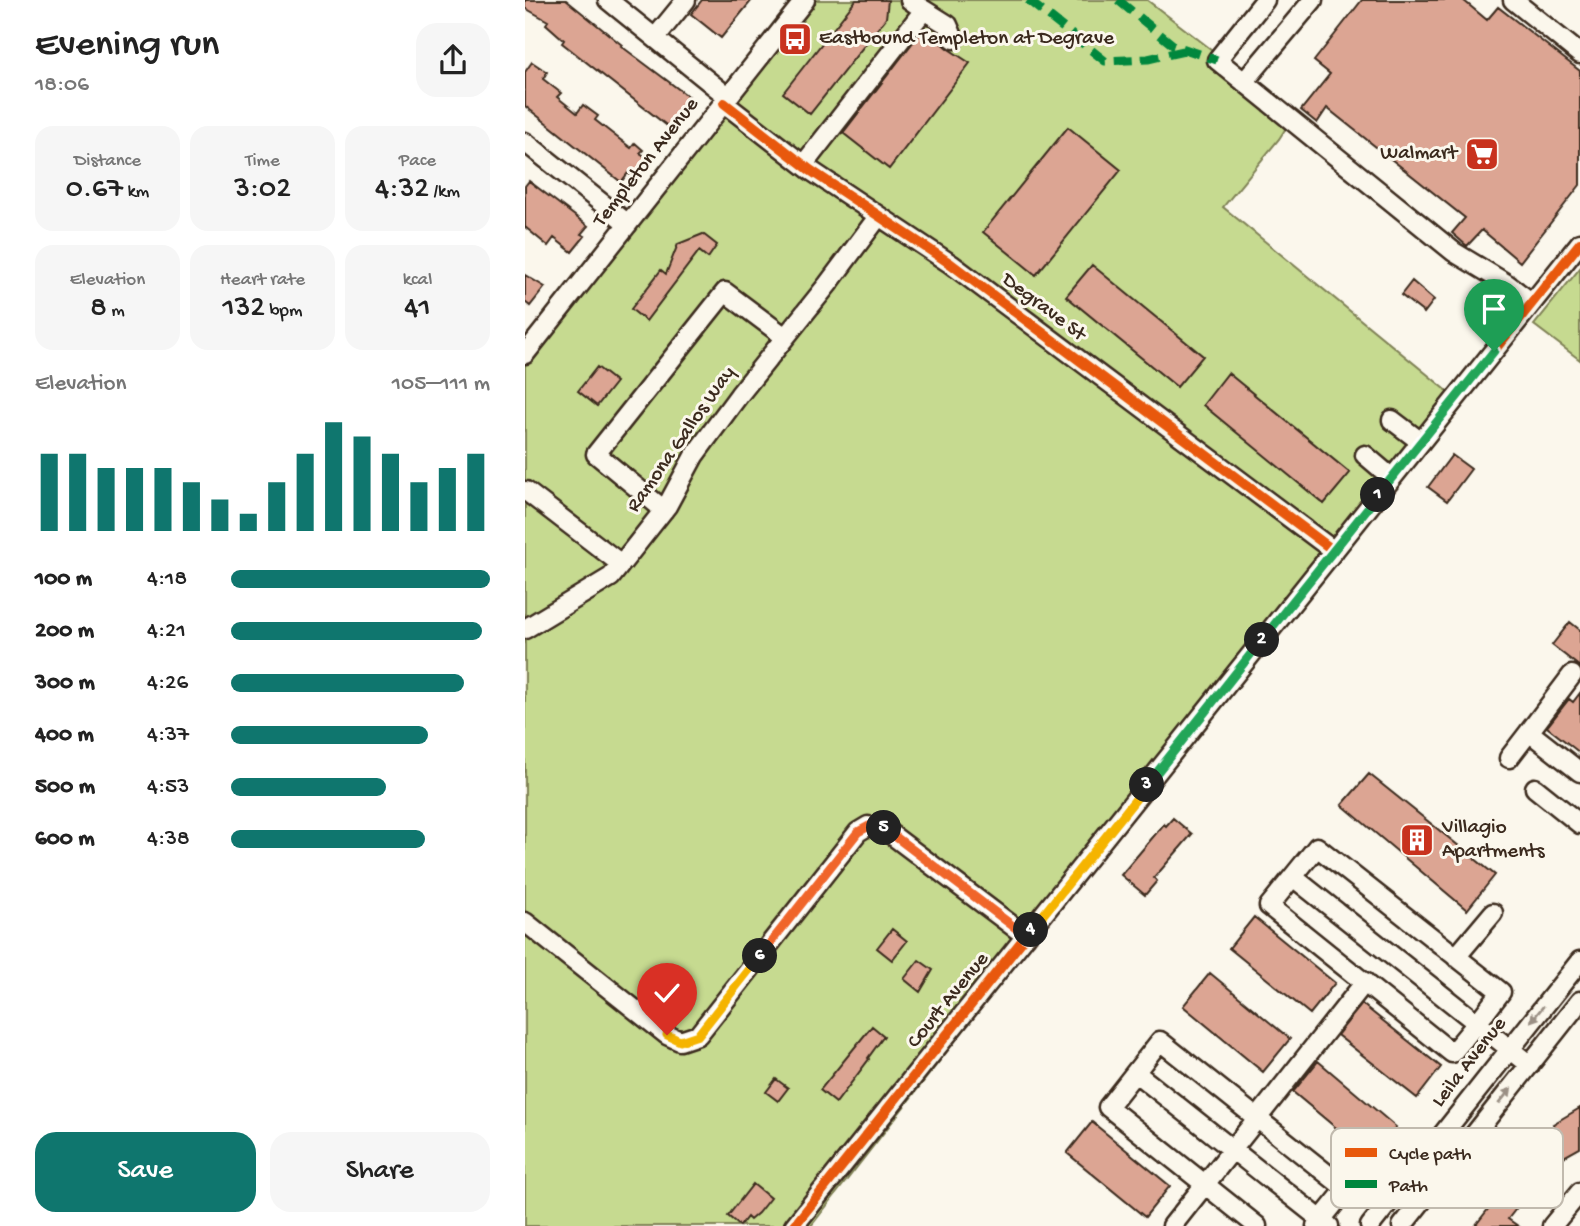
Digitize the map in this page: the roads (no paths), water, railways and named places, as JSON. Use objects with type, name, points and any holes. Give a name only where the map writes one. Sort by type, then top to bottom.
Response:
[{"type":"street","name":"Degrave St","points":[[608,0],[804,164],[972,279],[1334,551]]},
{"type":"street","points":[[655,38],[686,0]]},
{"type":"street","name":"Templeton Avenue","points":[[525,353],[805,0]]},
{"type":"street","points":[[1265,0],[1217,60],[1454,252],[1507,284],[1532,303]]},
{"type":"street","points":[[1244,82],[1313,0]]},
{"type":"street","points":[[1513,0],[1580,54]]},
{"type":"street","points":[[804,164],[917,5],[948,25],[954,39]]},
{"type":"street","points":[[525,142],[628,224]]},
{"type":"street","name":"Ramona Gallos Way","points":[[525,629],[602,584],[621,564],[664,510],[694,456],[878,217]]},
{"type":"street","name":"Court Avenue","points":[[794,1226],[1580,243]]},
{"type":"street","points":[[664,510],[596,454],[725,292],[785,337]]},
{"type":"street","points":[[1392,420],[1421,442]]},
{"type":"street","points":[[1365,455],[1392,478]]},
{"type":"street","points":[[525,492],[621,564]]},
{"type":"street","points":[[1509,758],[1572,675]]},
{"type":"street","points":[[1529,732],[1580,772]]},
{"type":"street","points":[[1535,788],[1580,824]]},
{"type":"street","points":[[525,922],[667,1035],[680,1041],[698,1035],[858,832],[869,826],[884,828],[1026,936]]},
{"type":"street","points":[[1317,847],[1500,992],[1452,1053],[1269,906],[1293,877],[1317,847]]},
{"type":"street","points":[[1293,877],[1530,1065]]},
{"type":"street","points":[[1456,957],[1493,913]]},
{"type":"street","name":"Leila Avenue","points":[[1447,1128],[1580,961]]},
{"type":"street","points":[[1172,1226],[1365,982]]},
{"type":"street","points":[[1480,1128],[1580,1001]]},
{"type":"street","points":[[1257,1226],[1108,1108],[1160,1041],[1331,1176]]},
{"type":"street","points":[[1136,1073],[1322,1224],[1333,1208]]},
{"type":"street","points":[[1552,1226],[1580,1192]]},
{"type":"street","name":"Leila Avenue","points":[[1370,1226],[1384,1208]]},
{"type":"street","points":[[1402,1226],[1416,1208]]},
{"type":"place","name":"Eastbound Templeton at Degrave","points":[[795,39]]},
{"type":"place","name":"Walmart","points":[[1482,154]]},
{"type":"place","name":"Villagio Apartments","points":[[1417,840]]}]
